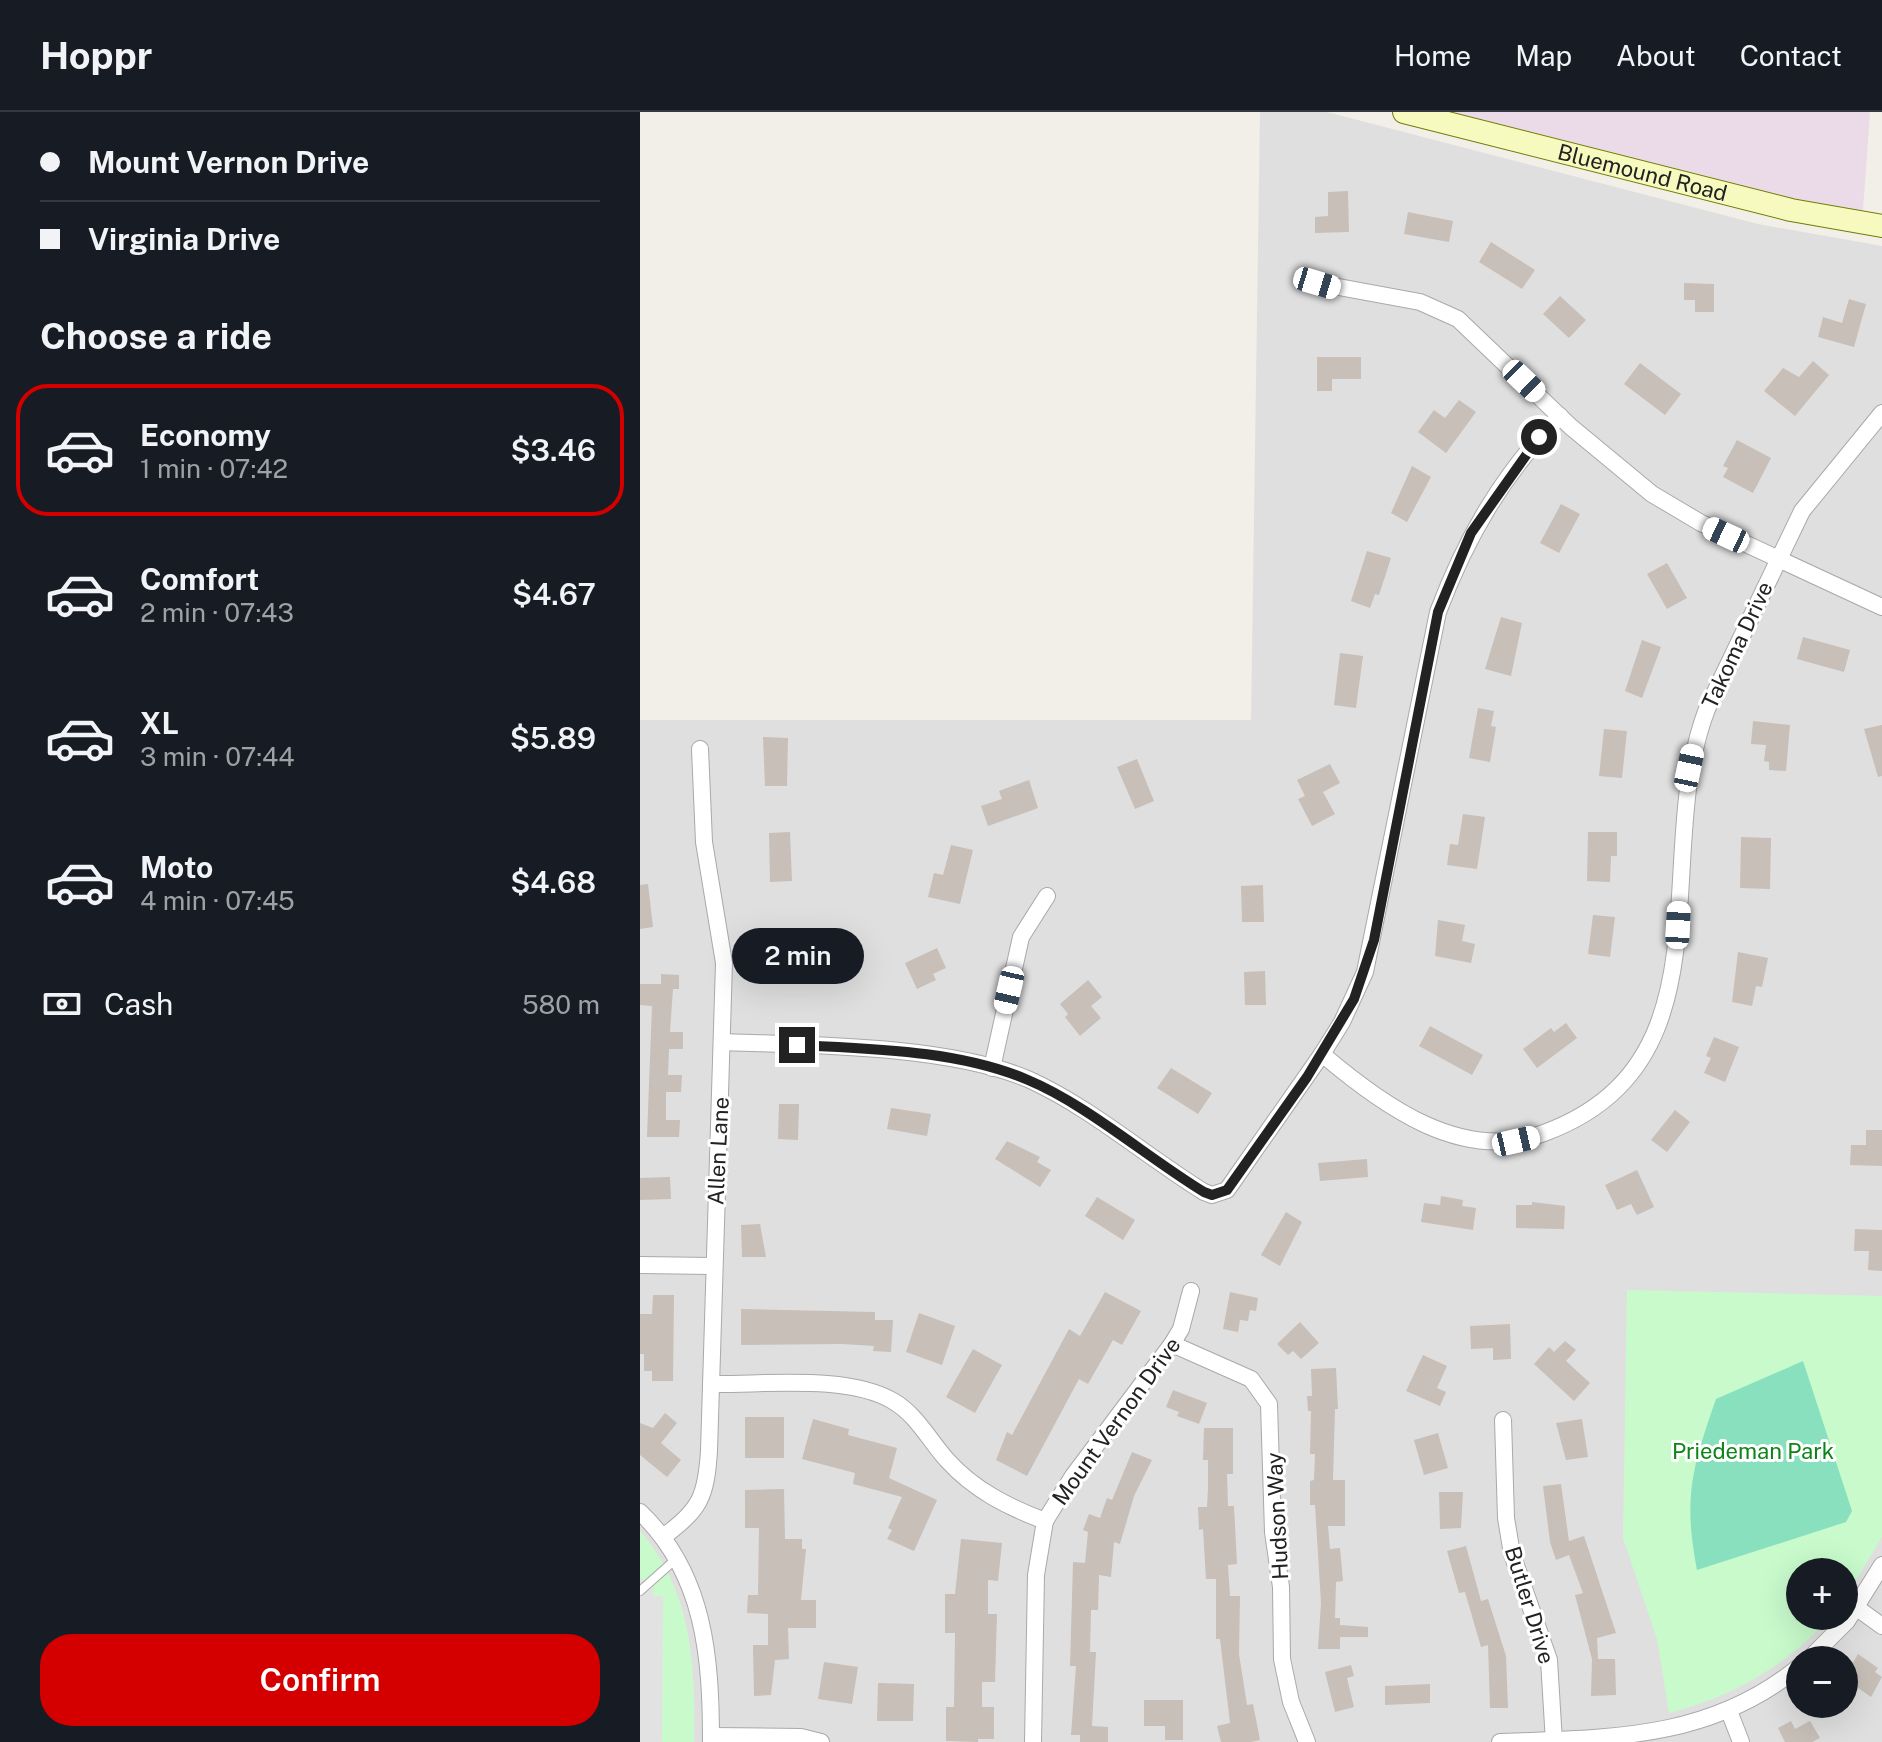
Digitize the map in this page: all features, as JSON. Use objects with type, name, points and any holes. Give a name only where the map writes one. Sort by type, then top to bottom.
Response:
[{"type":"main road","name":"Bluemound Road","points":[[1404,112],[1472,120],[1791,210],[1882,226]]},
{"type":"street","points":[[1317,283],[1405,299],[1440,309],[1488,346],[1619,468],[1673,507],[1882,607]]},
{"type":"street","name":"Takoma Drive","points":[[1322,1054],[1412,1118],[1455,1136],[1483,1142],[1516,1141],[1565,1126],[1623,1083],[1652,1042],[1670,995],[1676,956],[1684,803],[1696,738],[1777,558],[1815,491],[1882,413]]},
{"type":"street","points":[[722,1042],[848,1047],[992,1068],[1053,1093],[1156,1163],[1212,1195],[1227,1190],[1322,1054],[1354,999],[1374,940],[1431,637],[1443,600],[1471,533],[1531,447],[1560,416]]},
{"type":"street","name":"Allen Lane","points":[[663,1537],[688,1518],[706,1487],[711,1384],[712,1266],[724,963],[704,842],[700,749]]},
{"type":"street","points":[[992,1068],[1021,937],[1047,896]]},
{"type":"street","points":[[640,1265],[712,1266]]},
{"type":"street","name":"Mount Vernon Drive","points":[[1033,1742],[1036,1575],[1045,1521],[1073,1476],[1172,1344],[1181,1329],[1191,1291]]},
{"type":"street","name":"Hudson Way","points":[[1172,1344],[1251,1379],[1269,1404],[1273,1532],[1281,1587],[1282,1659],[1291,1702],[1307,1742]]},
{"type":"street","points":[[711,1384],[824,1385],[881,1395],[914,1417],[949,1462],[980,1489],[1014,1509],[1045,1521]]},
{"type":"street","name":"Butler Drive","points":[[1503,1420],[1506,1518],[1512,1554],[1543,1635],[1549,1660],[1554,1741]]},
{"type":"street","points":[[640,1512],[663,1537],[692,1589],[708,1649],[711,1739],[801,1737],[821,1742]]},
{"type":"street","points":[[1858,1606],[1882,1565]]},
{"type":"street","points":[[1858,1609],[1882,1626]]},
{"type":"street","points":[[1821,1646],[1836,1630]]},
{"type":"street","points":[[1500,1742],[1641,1735],[1679,1728],[1729,1711],[1786,1675]]},
{"type":"street","points":[[1729,1711],[1741,1742]]},
{"type":"lane","points":[[640,1591],[677,1558]]},
{"type":"shaded area","points":[[1260,112],[1327,112],[1758,224],[1882,246],[1882,1742],[640,1742],[640,720],[1251,720]]},
{"type":"shaded area","points":[[1404,112],[1870,112],[1862,224]]},
{"type":"shaded area","points":[[640,1578],[654,1586],[653,1596],[663,1596],[662,1742],[640,1742]]},
{"type":"green space","name":"Priedeman Park","points":[[1627,1290],[1882,1296],[1882,1537],[1858,1577],[1858,1558],[1786,1558],[1786,1630],[1818,1630],[1814,1634],[1800,1646],[1786,1646],[1786,1657],[1758,1677],[1715,1698],[1669,1713],[1657,1639],[1623,1538]]},
{"type":"green space","points":[[1803,1361],[1852,1511],[1846,1522],[1697,1570],[1691,1522],[1692,1483],[1716,1399]]},
{"type":"green space","points":[[640,1531],[658,1554],[681,1605],[691,1658],[694,1742],[640,1742]]},
{"type":"building","points":[[1348,191],[1349,232],[1315,233],[1315,217],[1328,216],[1328,192]]},
{"type":"building","points":[[1408,212],[1453,221],[1449,242],[1404,234]]},
{"type":"building","points":[[1491,242],[1535,270],[1522,289],[1479,262]]},
{"type":"building","points":[[1684,283],[1714,284],[1714,312],[1695,312],[1695,300],[1684,300]]},
{"type":"building","points":[[1560,296],[1586,320],[1569,338],[1543,314]]},
{"type":"building","points":[[1849,299],[1866,304],[1854,347],[1818,337],[1823,317],[1842,323]]},
{"type":"building","points":[[1317,357],[1361,357],[1361,379],[1332,379],[1332,391],[1317,391]]},
{"type":"building","points":[[1813,361],[1829,375],[1795,416],[1764,391],[1783,368],[1799,377]]},
{"type":"building","points":[[1640,363],[1681,394],[1665,415],[1624,384]]},
{"type":"building","points":[[1459,400],[1476,412],[1446,453],[1418,432],[1434,410],[1445,418]]},
{"type":"building","points":[[1737,440],[1771,458],[1753,493],[1723,477],[1728,468],[1723,466]]},
{"type":"building","points":[[1412,466],[1431,477],[1407,522],[1391,513]]},
{"type":"building","points":[[1561,504],[1580,514],[1559,553],[1540,543]]},
{"type":"building","points":[[1367,551],[1391,558],[1379,595],[1375,594],[1370,608],[1351,601]]},
{"type":"building","points":[[1667,563],[1687,598],[1667,609],[1647,574]]},
{"type":"building","points":[[1501,617],[1522,623],[1511,676],[1485,669]]},
{"type":"building","points":[[1803,637],[1850,650],[1844,672],[1797,659]]},
{"type":"building","points":[[1642,640],[1661,647],[1642,698],[1625,691]]},
{"type":"building","points":[[1340,653],[1363,656],[1356,708],[1334,705]]},
{"type":"building","points":[[1478,708],[1494,711],[1491,726],[1496,727],[1490,762],[1469,758]]},
{"type":"building","points":[[1753,721],[1790,725],[1786,771],[1769,770],[1769,762],[1764,761],[1766,745],[1751,744]]},
{"type":"building","points":[[1882,725],[1882,776],[1878,777],[1864,729]]},
{"type":"building","points":[[1604,729],[1627,731],[1622,778],[1599,776]]},
{"type":"building","points":[[763,737],[788,738],[787,786],[765,786]]},
{"type":"building","points":[[1137,759],[1154,801],[1135,809],[1117,767]]},
{"type":"building","points":[[1330,764],[1340,783],[1323,792],[1335,814],[1312,826],[1298,799],[1305,796],[1297,780]]},
{"type":"building","points":[[1029,780],[1038,808],[988,826],[981,806],[1002,799],[999,791]]},
{"type":"building","points":[[1463,814],[1485,817],[1477,869],[1447,865],[1450,844],[1458,845]]},
{"type":"building","points":[[790,832],[792,881],[770,882],[769,833]]},
{"type":"building","points":[[1588,832],[1617,832],[1617,856],[1611,856],[1610,882],[1587,881]]},
{"type":"building","points":[[1741,837],[1771,838],[1770,889],[1740,888]]},
{"type":"building","points":[[951,845],[973,850],[960,904],[928,897],[934,873],[943,875]]},
{"type":"building","points":[[648,884],[653,927],[640,929],[640,885]]},
{"type":"building","points":[[1263,885],[1264,922],[1242,922],[1241,886]]},
{"type":"building","points":[[1593,915],[1615,917],[1610,957],[1588,954]]},
{"type":"building","points":[[1438,920],[1465,925],[1462,941],[1475,944],[1471,963],[1435,956]]},
{"type":"building","points":[[787,947],[829,947],[828,969],[811,969],[811,981],[786,981]]},
{"type":"building","points":[[937,948],[946,968],[933,974],[936,980],[917,989],[905,963]]},
{"type":"building","points":[[1738,952],[1768,958],[1762,987],[1756,986],[1752,1006],[1732,1002]]},
{"type":"building","points":[[1265,971],[1266,1005],[1245,1005],[1244,972]]},
{"type":"building","points":[[661,974],[679,975],[679,989],[673,989],[670,1032],[683,1032],[683,1049],[669,1049],[668,1075],[682,1075],[681,1092],[666,1092],[666,1120],[680,1120],[679,1137],[647,1137],[652,1006],[640,1005],[640,984],[661,984]]},
{"type":"building","points":[[1088,980],[1102,997],[1091,1006],[1101,1018],[1080,1036],[1065,1017],[1068,1014],[1060,1004]]},
{"type":"building","points":[[1566,1023],[1577,1038],[1537,1068],[1523,1049],[1551,1028],[1554,1032]]},
{"type":"building","points":[[1430,1026],[1483,1055],[1472,1075],[1419,1046]]},
{"type":"building","points":[[1714,1037],[1739,1047],[1725,1082],[1704,1073],[1711,1058],[1706,1056]]},
{"type":"building","points":[[1171,1068],[1212,1093],[1198,1114],[1157,1088]]},
{"type":"building","points":[[779,1104],[799,1104],[798,1140],[778,1139]]},
{"type":"building","points":[[891,1108],[931,1114],[927,1136],[887,1129]]},
{"type":"building","points":[[1675,1110],[1690,1122],[1667,1152],[1651,1140]]},
{"type":"building","points":[[1866,1130],[1882,1130],[1882,1166],[1850,1165],[1851,1145],[1866,1145]]},
{"type":"building","points":[[1007,1141],[1040,1157],[1037,1162],[1051,1170],[1040,1187],[995,1159]]},
{"type":"building","points":[[1367,1159],[1368,1177],[1320,1181],[1318,1163]]},
{"type":"building","points":[[1637,1170],[1654,1207],[1637,1215],[1631,1204],[1617,1210],[1605,1185]]},
{"type":"building","points":[[670,1177],[671,1199],[640,1200],[640,1178]]},
{"type":"building","points":[[1441,1196],[1463,1200],[1462,1206],[1476,1208],[1473,1230],[1421,1222],[1424,1203],[1440,1205]]},
{"type":"building","points":[[1097,1197],[1135,1220],[1123,1240],[1085,1216]]},
{"type":"building","points":[[1532,1202],[1565,1206],[1564,1229],[1516,1228],[1516,1205],[1532,1205]]},
{"type":"building","points":[[1286,1212],[1302,1222],[1280,1266],[1261,1255]]},
{"type":"building","points":[[760,1224],[766,1257],[742,1257],[741,1225]]},
{"type":"building","points":[[1855,1229],[1882,1230],[1882,1271],[1868,1270],[1869,1251],[1854,1251]]},
{"type":"building","points":[[1105,1292],[1141,1311],[1122,1345],[1113,1340],[1088,1384],[1079,1379],[1027,1476],[996,1460],[1007,1432],[1012,1435],[1069,1329],[1080,1336]]},
{"type":"building","points":[[1230,1292],[1258,1298],[1256,1311],[1250,1310],[1248,1321],[1240,1320],[1238,1332],[1223,1329]]},
{"type":"building","points":[[653,1295],[674,1295],[673,1381],[652,1381],[652,1371],[644,1371],[644,1354],[640,1354],[640,1314],[652,1314]]},
{"type":"building","points":[[741,1309],[875,1312],[875,1320],[893,1320],[891,1352],[873,1351],[874,1346],[842,1344],[741,1345]]},
{"type":"building","points":[[919,1313],[955,1326],[942,1365],[906,1352]]},
{"type":"building","points":[[1300,1322],[1319,1343],[1301,1359],[1293,1351],[1288,1355],[1277,1344]]},
{"type":"building","points":[[1510,1324],[1511,1359],[1493,1360],[1493,1348],[1471,1349],[1470,1326]]},
{"type":"building","points":[[1565,1341],[1576,1350],[1566,1361],[1590,1383],[1574,1401],[1534,1364],[1549,1347],[1554,1352]]},
{"type":"building","points":[[973,1349],[1002,1365],[975,1413],[946,1397]]},
{"type":"building","points":[[1423,1355],[1447,1366],[1437,1388],[1446,1392],[1440,1406],[1406,1391]]},
{"type":"building","points":[[1336,1368],[1338,1409],[1335,1409],[1333,1480],[1345,1480],[1345,1526],[1328,1526],[1330,1549],[1340,1548],[1343,1581],[1336,1582],[1335,1618],[1340,1618],[1340,1625],[1368,1627],[1368,1637],[1340,1637],[1340,1649],[1318,1649],[1321,1603],[1315,1505],[1310,1505],[1315,1454],[1310,1454],[1311,1411],[1308,1411],[1307,1396],[1312,1396],[1311,1369]]},
{"type":"building","points":[[1173,1390],[1207,1403],[1199,1424],[1177,1416],[1179,1412],[1166,1407]]},
{"type":"building","points":[[665,1413],[677,1423],[661,1443],[681,1460],[667,1477],[640,1455],[640,1423],[653,1428]]},
{"type":"building","points":[[745,1417],[784,1417],[784,1458],[745,1458]]},
{"type":"building","points":[[813,1419],[849,1429],[848,1435],[897,1448],[889,1478],[937,1500],[914,1551],[887,1539],[892,1530],[888,1528],[902,1497],[853,1484],[855,1473],[802,1459]]},
{"type":"building","points":[[1582,1419],[1588,1457],[1566,1460],[1556,1423]]},
{"type":"building","points":[[1204,1428],[1233,1428],[1233,1474],[1227,1474],[1228,1506],[1234,1506],[1237,1564],[1228,1565],[1230,1596],[1240,1596],[1239,1654],[1247,1705],[1253,1704],[1260,1740],[1251,1742],[1221,1742],[1217,1726],[1230,1723],[1220,1639],[1216,1639],[1216,1579],[1206,1579],[1203,1529],[1199,1530],[1198,1507],[1207,1507],[1208,1489],[1208,1460],[1203,1460]]},
{"type":"building","points":[[1438,1433],[1448,1468],[1424,1475],[1414,1440]]},
{"type":"building","points":[[1132,1452],[1152,1460],[1134,1496],[1120,1544],[1114,1542],[1111,1577],[1099,1575],[1098,1610],[1091,1610],[1090,1652],[1096,1652],[1092,1726],[1108,1727],[1108,1742],[1080,1742],[1080,1735],[1071,1735],[1076,1666],[1070,1666],[1073,1562],[1085,1563],[1088,1532],[1083,1530],[1089,1514],[1100,1518],[1107,1498],[1112,1500]]},
{"type":"building","points":[[1561,1484],[1569,1541],[1584,1536],[1616,1633],[1597,1638],[1598,1659],[1615,1659],[1616,1695],[1591,1696],[1592,1659],[1575,1595],[1583,1593],[1569,1555],[1556,1560],[1550,1542],[1543,1486]]},
{"type":"building","points":[[784,1489],[785,1539],[802,1539],[802,1549],[806,1549],[801,1600],[816,1600],[816,1628],[788,1628],[789,1659],[775,1660],[771,1695],[754,1696],[753,1645],[768,1645],[768,1614],[747,1613],[748,1595],[758,1595],[759,1528],[745,1528],[745,1490]]},
{"type":"building","points":[[1439,1492],[1463,1492],[1461,1528],[1440,1529]]},
{"type":"building","points":[[961,1539],[1002,1543],[998,1581],[988,1580],[988,1614],[997,1614],[995,1682],[982,1682],[982,1707],[994,1707],[994,1739],[978,1739],[978,1742],[946,1741],[946,1707],[954,1707],[955,1633],[945,1633],[945,1594],[955,1594]]},
{"type":"building","points":[[1466,1546],[1481,1601],[1488,1599],[1506,1656],[1508,1708],[1490,1708],[1488,1645],[1481,1647],[1465,1592],[1459,1593],[1447,1551]]},
{"type":"building","points":[[1858,1654],[1878,1668],[1875,1672],[1882,1677],[1871,1697],[1858,1688]]},
{"type":"building","points":[[824,1662],[858,1667],[852,1704],[818,1699]]},
{"type":"building","points":[[1351,1665],[1354,1676],[1347,1678],[1354,1707],[1335,1712],[1325,1672]]},
{"type":"building","points":[[878,1683],[914,1684],[913,1721],[877,1721]]},
{"type":"building","points":[[1430,1684],[1430,1703],[1385,1705],[1385,1686]]},
{"type":"building","points":[[1144,1700],[1183,1700],[1183,1740],[1165,1740],[1165,1726],[1144,1726]]},
{"type":"building","points":[[1791,1721],[1795,1729],[1810,1721],[1820,1738],[1812,1742],[1785,1742],[1778,1728]]},
{"type":"route","points":[[797,1045],[936,1057],[1012,1074],[1053,1093],[1204,1192],[1212,1195],[1227,1190],[1307,1077],[1354,999],[1374,940],[1438,612],[1471,533],[1539,437]]}]
